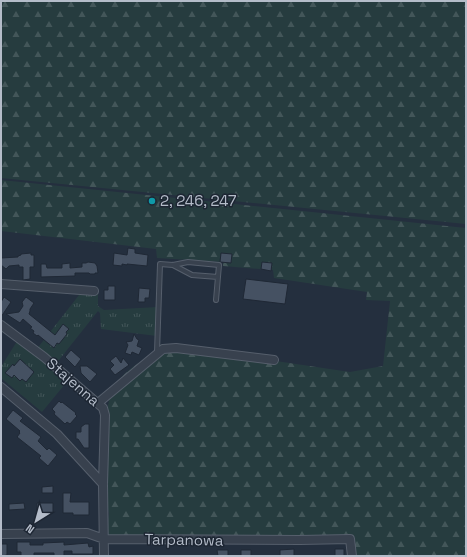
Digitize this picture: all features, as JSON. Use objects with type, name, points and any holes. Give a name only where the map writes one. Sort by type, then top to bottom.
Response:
[{"type":"street","points":[[1,284],[94,291]]},
{"type":"street","name":"Stajenna","points":[[1,325],[44,357],[103,408],[104,556]]},
{"type":"street","points":[[98,403],[162,349],[176,348],[274,360]]},
{"type":"street","points":[[1,387],[58,434],[103,484]]},
{"type":"street","name":"Tarpanowa","points":[[1,534],[87,533],[104,539],[350,539],[352,556]]},
{"type":"lane","points":[[157,352],[160,264],[173,265],[188,262],[219,265],[216,300]]},
{"type":"lane","points":[[173,265],[192,275],[218,277]]},
{"type":"green space","points":[[1,1],[466,1],[466,224],[1,178]]},
{"type":"green space","points":[[1,180],[466,228],[466,556],[351,556],[350,539],[105,536],[109,514],[106,499],[107,410],[113,389],[126,372],[149,357],[174,346],[350,372],[383,366],[390,301],[366,300],[367,292],[274,278],[273,270],[223,266],[223,262],[157,258],[156,249],[1,231]]},
{"type":"green space","points":[[83,290],[98,291],[98,306],[104,310],[158,307],[157,336],[101,329],[100,313],[98,311],[55,365],[70,378],[42,412],[1,378],[1,367],[19,338],[36,350]]},
{"type":"building","points":[[128,248],[135,249],[135,253],[148,255],[147,266],[127,264],[122,264],[122,266],[113,265],[114,253],[127,255]]},
{"type":"building","points":[[31,253],[31,255],[34,255],[34,267],[30,267],[30,279],[23,280],[23,267],[19,267],[19,265],[9,266],[6,269],[1,265],[1,258],[18,257],[21,254]]},
{"type":"building","points":[[221,253],[232,254],[231,263],[220,262]]},
{"type":"building","points":[[262,262],[272,263],[271,271],[261,269]]},
{"type":"building","points":[[70,263],[70,268],[82,267],[82,263],[95,263],[98,273],[75,273],[75,276],[41,277],[41,264],[46,264],[47,268],[62,268],[62,264]]},
{"type":"building","points":[[246,279],[288,284],[285,304],[243,299]]},
{"type":"building","points":[[108,286],[115,286],[115,300],[104,300],[104,290],[108,290]]},
{"type":"building","points":[[139,288],[150,289],[149,298],[145,298],[145,302],[138,302]]},
{"type":"building","points":[[4,297],[11,302],[1,317],[1,302]]},
{"type":"building","points":[[26,297],[34,303],[29,314],[55,335],[63,324],[69,329],[66,332],[67,334],[59,344],[57,343],[54,348],[38,335],[37,336],[33,333],[34,331],[30,328],[32,327],[23,319],[20,323],[6,314],[19,312],[23,306],[22,302]]},
{"type":"building","points":[[134,334],[139,340],[137,346],[142,348],[139,355],[132,352],[131,355],[125,353],[128,345],[126,342],[132,341]]},
{"type":"building","points":[[71,350],[81,359],[75,367],[65,357]]},
{"type":"building","points":[[116,356],[121,363],[123,358],[129,365],[115,375],[110,369],[114,365],[110,361]]},
{"type":"building","points":[[20,359],[34,372],[26,382],[22,379],[20,381],[14,375],[12,378],[5,373]]},
{"type":"building","points":[[80,366],[87,366],[97,374],[90,382],[81,373]]},
{"type":"building","points":[[59,401],[76,413],[75,414],[77,416],[70,424],[67,422],[65,424],[54,414],[55,412],[52,409]]},
{"type":"building","points":[[13,410],[23,418],[20,421],[41,437],[38,441],[47,450],[49,448],[57,455],[48,466],[39,458],[41,456],[17,437],[20,431],[6,419]]},
{"type":"building","points":[[85,424],[89,424],[89,448],[84,448],[78,439],[76,439],[76,432],[81,432],[81,427]]},
{"type":"building","points":[[53,486],[53,493],[42,493],[42,487]]},
{"type":"building","points":[[63,493],[71,493],[70,502],[89,502],[89,515],[73,515],[73,513],[63,513]]},
{"type":"building","points":[[24,503],[25,509],[9,510],[9,504]]},
{"type":"building","points":[[37,503],[53,503],[53,513],[44,513],[41,516],[37,512]]},
{"type":"building","points":[[17,542],[30,542],[30,545],[64,542],[64,545],[88,543],[89,547],[93,546],[93,554],[72,554],[72,551],[64,551],[64,556],[54,556],[54,553],[34,553],[34,556],[21,556],[21,552],[17,552]]},
{"type":"building","points":[[1,544],[7,544],[7,555],[1,556]]},
{"type":"building","points":[[294,549],[294,556],[280,556],[280,550]]},
{"type":"building","points":[[335,549],[344,549],[344,556],[335,556]]},
{"type":"building","points":[[217,550],[228,550],[228,556],[218,556]]},
{"type":"building","points":[[241,550],[251,550],[251,556],[241,556]]},
{"type":"place","name":"2, 246, 247","points":[[152,201]]}]
